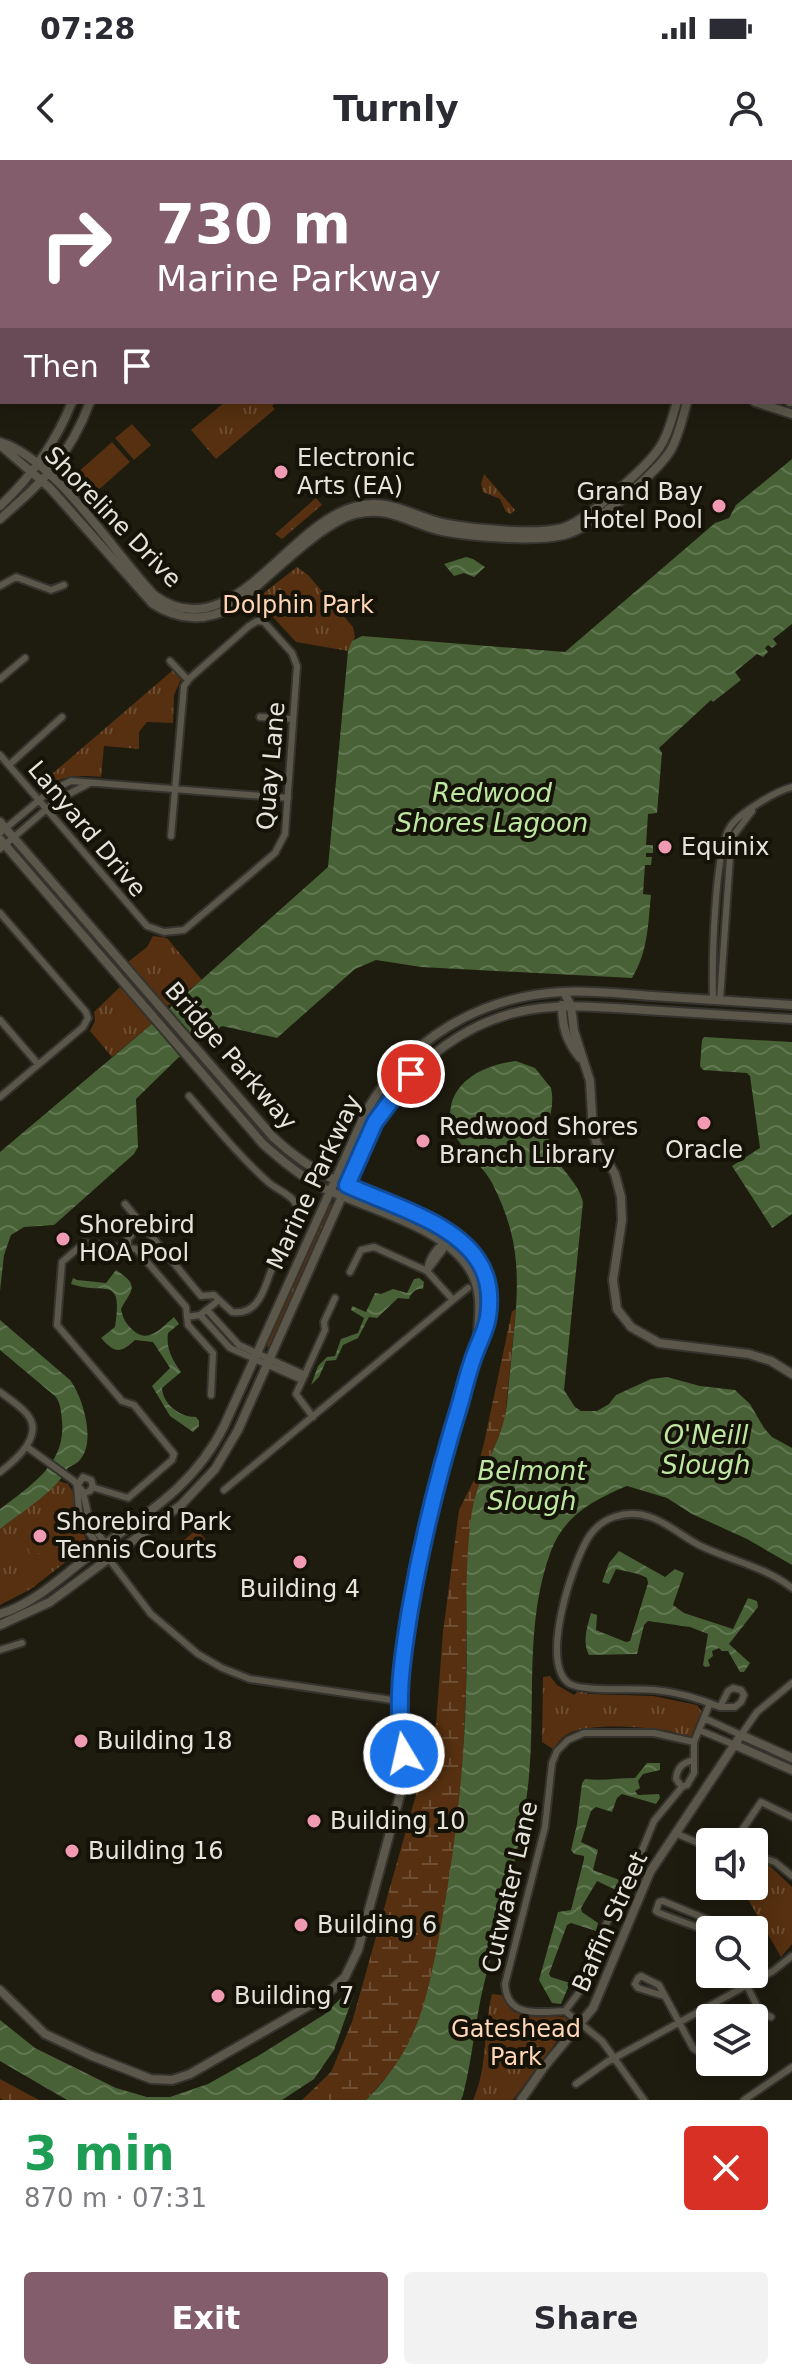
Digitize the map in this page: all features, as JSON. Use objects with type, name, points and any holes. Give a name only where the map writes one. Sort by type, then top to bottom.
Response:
[{"type":"street","points":[[0,506],[35,468],[60,430],[71,404]]},
{"type":"street","points":[[0,519],[46,478],[70,446],[89,404]]},
{"type":"street","name":"Shoreline Drive","points":[[0,444],[71,496],[154,595],[177,607],[203,610],[232,598],[326,518],[355,506],[396,506],[434,520],[469,527],[551,530],[575,523],[589,515],[654,456],[664,440],[676,404]]},
{"type":"street","name":"Shoreline Drive","points":[[46,478],[153,604],[179,616],[206,617],[234,606],[326,528],[359,513],[391,512],[431,528],[456,533],[550,537],[571,533],[594,520],[662,462],[676,439],[686,404]]},
{"type":"street","points":[[761,404],[792,414]]},
{"type":"street","points":[[0,586],[14,577],[51,590],[64,585]]},
{"type":"street","name":"Quay Lane","points":[[147,926],[164,932],[184,930],[271,856],[281,845],[285,834],[297,674],[295,660],[270,626],[261,621],[251,624],[188,680]]},
{"type":"street","points":[[0,679],[25,658]]},
{"type":"street","points":[[170,661],[188,680],[182,692],[171,836]]},
{"type":"street","points":[[9,765],[62,717]]},
{"type":"street","points":[[260,717],[293,719]]},
{"type":"street","name":"Lanyard Drive","points":[[0,755],[147,926]]},
{"type":"street","points":[[2,836],[39,800],[64,783],[75,780],[288,798]]},
{"type":"street","points":[[13,838],[66,793],[91,783]]},
{"type":"street","points":[[716,1000],[731,843],[755,808],[767,797],[792,787]]},
{"type":"street","name":"Bridge Parkway","points":[[0,1990],[38,2028],[53,2038],[145,2077],[165,2080],[190,2074],[328,1994],[345,1977],[356,1956],[402,1789],[405,1763],[399,1727],[399,1701],[408,1623],[426,1525],[444,1456],[488,1319],[488,1285],[476,1257],[449,1232],[335,1180],[289,1152],[233,1092],[13,838],[2,836]]},
{"type":"street","name":"Bridge Parkway","points":[[2,836],[261,1141],[305,1177],[420,1229],[444,1243],[466,1264],[480,1303],[476,1350]]},
{"type":"street","points":[[0,913],[88,1018],[85,1026],[0,1097]]},
{"type":"street","points":[[564,992],[564,1033],[569,1045],[582,1059],[591,1091],[593,1132],[615,1174],[621,1197],[622,1220],[613,1280],[617,1309],[631,1327],[659,1343],[749,1354],[771,1361],[792,1374]]},
{"type":"street","name":"Marine Parkway","points":[[0,1614],[41,1593],[165,1502],[203,1462],[221,1433],[330,1190],[378,1092],[419,1046],[457,1020],[497,1003],[539,994],[564,992],[792,1005]]},
{"type":"street","name":"Marine Parkway","points":[[0,1625],[50,1602],[110,1560],[181,1505],[208,1478],[234,1438],[381,1113],[428,1057],[464,1033],[501,1017],[521,1011],[566,1006],[792,1019]]},
{"type":"street","points":[[0,1020],[38,1064]]},
{"type":"street","points":[[125,1204],[201,1296],[214,1295],[232,1312],[244,1312],[255,1305],[298,1213],[293,1200],[271,1185],[241,1157],[189,1096]]},
{"type":"street","points":[[128,1247],[128,1239],[143,1226]]},
{"type":"street","points":[[427,1271],[443,1250],[449,1232]]},
{"type":"street","points":[[92,1487],[128,1498],[174,1456],[135,1407],[122,1401],[57,1325],[62,1262],[84,1243],[136,1249],[186,1307],[188,1325],[214,1355],[211,1395]]},
{"type":"street","points":[[350,1272],[360,1251],[370,1246],[427,1271],[453,1300]]},
{"type":"street","points":[[224,1490],[468,1288]]},
{"type":"street","points":[[313,1417],[296,1397],[325,1330],[324,1322],[335,1298]]},
{"type":"street","points":[[187,1317],[200,1315],[219,1300]]},
{"type":"street","points":[[207,1310],[233,1340],[255,1357]]},
{"type":"street","points":[[200,1315],[227,1346],[303,1378]]},
{"type":"street","points":[[0,1392],[30,1418],[31,1432],[27,1447],[0,1472]]},
{"type":"street","points":[[27,1447],[77,1486],[90,1523],[110,1560],[164,1627],[198,1654],[222,1668],[273,1684],[399,1701]]},
{"type":"street","points":[[77,1486],[80,1479],[88,1477],[92,1481],[88,1493],[81,1496]]},
{"type":"street","points":[[720,1707],[665,1691],[578,1687],[563,1678],[558,1668],[558,1633],[569,1583],[589,1536],[613,1517],[631,1513],[649,1516],[690,1541],[765,1571],[792,1588]]},
{"type":"street","points":[[0,1650],[22,1643]]},
{"type":"street","name":"Baffin Street","points":[[521,2100],[599,1998],[650,1872],[675,1833],[757,1712],[792,1683]]},
{"type":"street","points":[[644,2100],[602,2041],[565,2011],[595,1971],[606,1924],[624,1894],[654,1821],[694,1773],[694,1742],[710,1703]]},
{"type":"street","points":[[704,1718],[792,1758]]},
{"type":"street","points":[[699,1730],[792,1770]]},
{"type":"street","name":"Cutwater Lane","points":[[565,2011],[518,2010],[508,1998],[505,1984],[545,1827],[554,1758],[568,1740],[584,1733],[654,1733],[694,1742]]},
{"type":"street","points":[[682,1787],[676,1779],[678,1770],[683,1763],[693,1760]]},
{"type":"street","points":[[743,1828],[761,1802],[792,1817]]},
{"type":"street","points":[[675,1833],[696,1842]]},
{"type":"street","points":[[768,1860],[792,1876]]},
{"type":"street","points":[[696,1927],[656,1911],[659,1902],[663,1901],[699,1916]]},
{"type":"street","points":[[768,1974],[792,1956]]},
{"type":"street","points":[[664,1996],[638,1988],[635,1984],[638,1978],[641,1976],[656,1982],[696,2050]]},
{"type":"street","points":[[576,2084],[741,1988]]},
{"type":"street","points":[[748,1988],[760,2012],[771,2017]]},
{"type":"street","points":[[744,2100],[792,2067]]},
{"type":"green space","points":[[223,404],[274,404],[275,409],[216,459],[191,430]]},
{"type":"green space","points":[[132,424],[151,445],[134,460],[115,438]]},
{"type":"green space","points":[[112,442],[130,462],[95,493],[77,473]]},
{"type":"green space","points":[[484,474],[515,510],[511,514],[506,512],[500,499],[483,492],[481,484]]},
{"type":"green space","points":[[316,498],[322,505],[282,539],[275,534]]},
{"type":"green space","name":"Dolphin Park","points":[[297,567],[308,575],[353,627],[355,637],[348,651],[296,642],[271,615],[263,613],[252,602]]},
{"type":"green space","points":[[306,589],[310,592],[318,620],[290,628],[285,625],[278,597]]},
{"type":"green space","name":"Dolphin Park","points":[[173,670],[181,679],[174,695],[173,723],[147,722],[139,732],[139,749],[104,746],[101,777],[70,777],[41,790],[38,786]]},
{"type":"green space","points":[[15,848],[122,968],[121,971],[118,971]]},
{"type":"green space","points":[[153,936],[167,938],[202,980],[166,1007],[128,962],[147,947]]},
{"type":"green space","points":[[120,987],[153,1023],[112,1057],[90,1031],[95,1021],[94,1012]]},
{"type":"green space","points":[[230,1096],[285,1153],[324,1180],[297,1164],[272,1144],[239,1111],[229,1099]]},
{"type":"green space","points":[[329,1203],[333,1204],[268,1347],[266,1345]]},
{"type":"green space","points":[[516,1309],[505,1418],[473,1509],[466,1612],[462,1782],[448,1897],[427,2000],[399,2063],[366,2100],[302,2100],[331,2072],[352,2022],[436,1724],[443,1632],[459,1510],[474,1480],[512,1311]]},
{"type":"green space","points":[[59,1481],[68,1484],[73,1492],[76,1520],[86,1539],[86,1546],[31,1589],[0,1605],[0,1529]]},
{"type":"green space","name":"Shorebird Park Tennis Courts","points":[[51,1517],[58,1549],[30,1555],[21,1522]]},
{"type":"green space","points":[[197,1529],[206,1540],[186,1556],[177,1546]]},
{"type":"green space","points":[[550,1676],[557,1685],[574,1695],[578,1691],[653,1696],[697,1705],[702,1712],[693,1736],[646,1728],[587,1728],[566,1735],[553,1749],[542,1742],[543,1677]]},
{"type":"green space","points":[[768,1865],[792,1887],[792,1944],[781,1957],[768,1934],[768,1916],[758,1916],[749,1901],[768,1900]]},
{"type":"green space","name":"Gateshead Park","points":[[492,1994],[501,1995],[514,2012],[564,2017],[571,2022],[513,2100],[473,2100],[481,2075]]},
{"type":"green space","points":[[0,2079],[39,2100],[3,2100],[0,2098]]},
{"type":"water","name":"Redwood Shores Lagoon","points":[[792,459],[792,624],[773,639],[777,644],[765,648],[768,652],[763,657],[757,654],[735,672],[741,680],[713,702],[711,700],[659,748],[662,753],[657,813],[648,814],[646,845],[653,845],[653,853],[646,853],[646,857],[652,857],[651,865],[645,865],[643,894],[651,895],[648,928],[641,958],[632,978],[421,967],[376,960],[355,969],[277,1038],[222,1026],[178,1058],[136,1099],[138,1147],[134,1154],[54,1225],[24,1227],[11,1235],[4,1255],[0,1291],[0,1152],[153,1023],[328,867],[348,651],[352,641],[362,636],[565,652],[715,523],[729,518],[736,505]]},
{"type":"water","points":[[466,557],[485,567],[474,577],[464,573],[454,576],[444,564]]},
{"type":"water","points":[[704,1037],[792,1042],[792,1214],[772,1228],[732,1166],[760,1148],[750,1076],[747,1073],[703,1070],[700,1066]]},
{"type":"water","points":[[516,1061],[535,1068],[551,1088],[550,1146],[557,1161],[577,1187],[583,1202],[564,1390],[581,1411],[597,1411],[616,1395],[651,1379],[667,1377],[700,1386],[735,1390],[750,1404],[772,1437],[792,1448],[792,1565],[667,1498],[627,1486],[591,1503],[564,1528],[551,1551],[542,1579],[532,1667],[528,1786],[514,1863],[483,1988],[463,2095],[461,2100],[366,2100],[399,2060],[410,2040],[431,1976],[441,1926],[455,1839],[463,1751],[469,1534],[474,1499],[505,1414],[515,1318],[516,1263],[508,1222],[486,1173],[452,1129],[451,1106],[454,1096],[467,1080],[496,1065]]},
{"type":"water","points":[[116,1270],[131,1284],[130,1293],[121,1309],[125,1321],[134,1331],[140,1335],[150,1335],[174,1317],[179,1324],[168,1333],[168,1344],[181,1372],[162,1388],[165,1399],[173,1408],[199,1421],[193,1432],[170,1416],[152,1386],[170,1368],[153,1342],[135,1340],[118,1350],[101,1338],[115,1327],[117,1310],[114,1293],[71,1284],[73,1278],[106,1283]]},
{"type":"water","points":[[414,1279],[424,1282],[423,1289],[414,1291],[409,1299],[398,1298],[377,1318],[369,1317],[358,1338],[343,1345],[336,1360],[326,1361],[319,1377],[311,1385],[318,1366],[327,1357],[335,1356],[341,1339],[358,1333],[364,1318],[351,1310],[352,1306],[366,1312],[375,1293],[393,1289],[407,1293]]},
{"type":"water","points":[[0,1320],[70,1380],[83,1408],[87,1443],[79,1462],[67,1469],[45,1495],[0,1529],[0,1509],[34,1482],[52,1461],[62,1436],[62,1421],[56,1397],[0,1350]]},
{"type":"water","points":[[619,1551],[665,1577],[675,1569],[684,1573],[673,1605],[684,1613],[733,1629],[748,1598],[757,1601],[758,1607],[729,1644],[750,1663],[744,1672],[740,1672],[728,1651],[719,1648],[712,1651],[713,1656],[708,1660],[710,1666],[703,1665],[708,1634],[690,1627],[648,1621],[644,1625],[637,1654],[589,1655],[586,1640],[591,1613],[597,1615],[596,1630],[630,1641],[648,1583],[643,1576],[616,1569],[609,1584],[602,1582],[609,1563]]},
{"type":"water","points":[[647,1763],[660,1763],[660,1770],[643,1774],[638,1781],[640,1788],[635,1791],[638,1795],[659,1794],[656,1804],[622,1794],[617,1798],[612,1812],[596,1807],[591,1811],[581,1842],[598,1850],[593,1870],[622,1881],[616,1890],[597,1881],[581,1908],[598,1923],[596,1931],[571,1923],[567,1925],[549,1974],[570,1983],[561,2004],[552,2003],[539,1980],[558,1912],[571,1910],[584,1859],[584,1856],[571,1850],[582,1783],[585,1779],[635,1778]]},
{"type":"water","points":[[350,1989],[354,1994],[334,2050],[314,2079],[282,2100],[67,2100],[0,2061],[0,2020],[35,2048],[116,2088],[147,2097],[170,2097],[208,2084],[258,2056],[325,2014]]},
{"type":"place","name":"Electronic Arts (EA)","points":[[281,472]]},
{"type":"place","name":"Grand Bay Hotel Pool","points":[[719,506]]},
{"type":"place","name":"Equinix","points":[[665,847]]},
{"type":"place","name":"Oracle","points":[[704,1123]]},
{"type":"place","name":"Redwood Shores Branch Library","points":[[423,1141]]},
{"type":"place","name":"Shorebird HOA Pool","points":[[63,1239]]},
{"type":"place","name":"Shorebird Park Tennis Courts","points":[[40,1536]]},
{"type":"place","name":"Building 4","points":[[300,1562]]},
{"type":"place","name":"Building 18","points":[[81,1741]]},
{"type":"place","name":"Building 10","points":[[314,1821]]},
{"type":"place","name":"Building 16","points":[[72,1851]]},
{"type":"place","name":"Building 6","points":[[301,1925]]},
{"type":"place","name":"Building 7","points":[[218,1996]]},
{"type":"route","points":[[404,1754],[398,1714],[399,1688],[414,1588],[444,1456],[489,1310],[485,1275],[476,1257],[463,1243],[435,1224],[347,1185],[375,1122],[411,1074]]},
{"type":"water label","name":"O'Neill Slough","points":[[706,1450]]},
{"type":"water label","name":"Belmont Slough","points":[[532,1486]]}]
